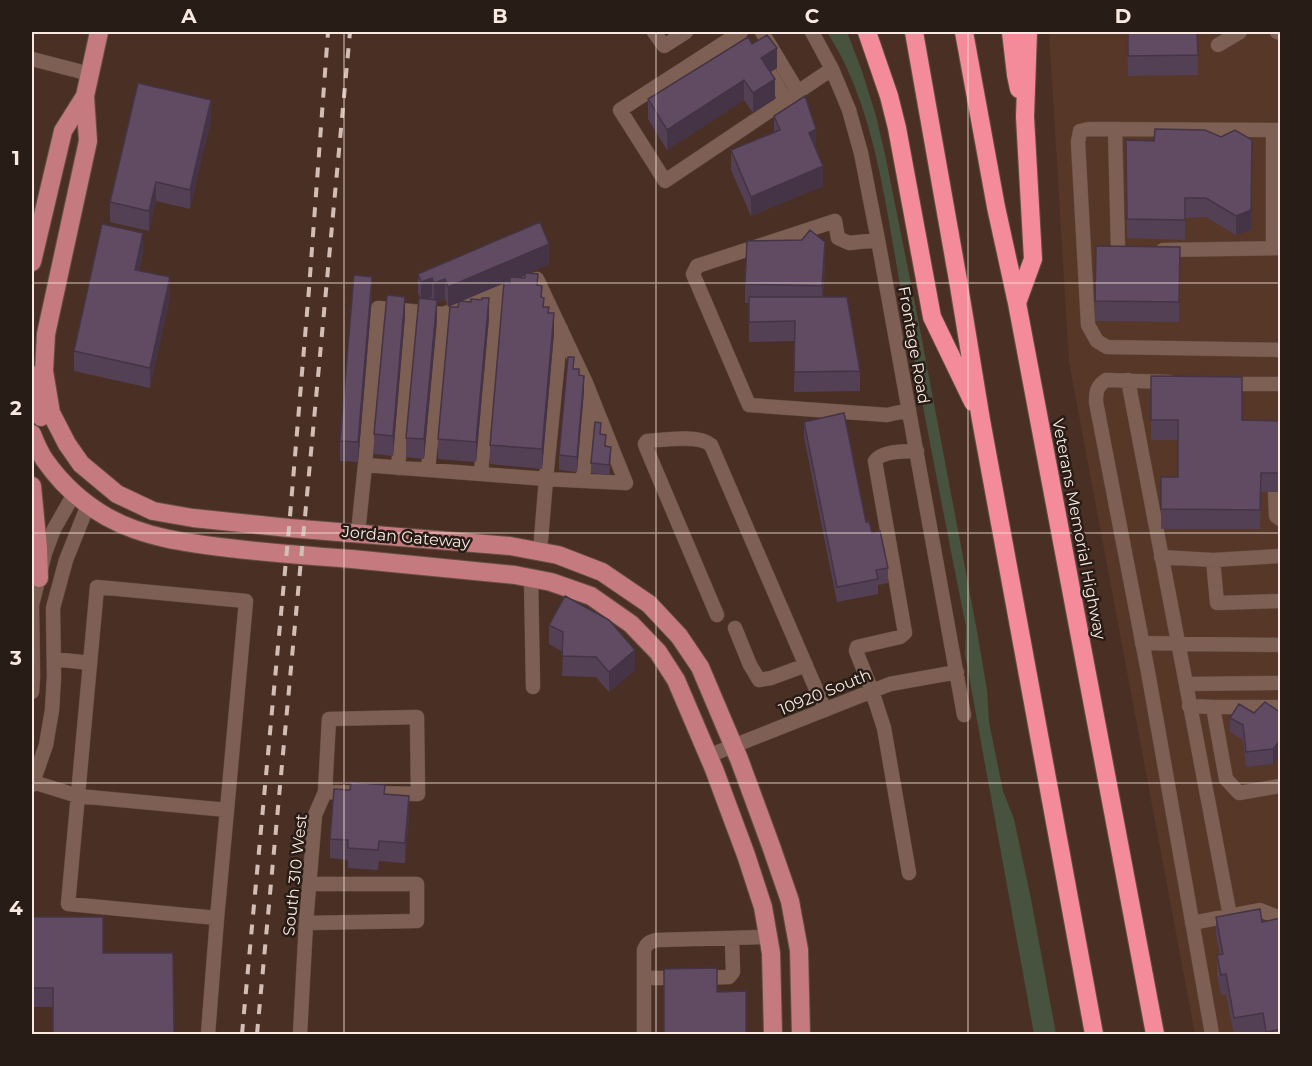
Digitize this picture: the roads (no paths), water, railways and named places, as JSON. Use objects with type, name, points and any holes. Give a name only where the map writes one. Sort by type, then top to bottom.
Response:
[{"type":"highway","points":[[867,32],[889,96],[897,128],[932,317],[981,420]]},
{"type":"highway","points":[[914,32],[981,420],[1094,1035]]},
{"type":"highway","name":"Veterans Memorial Highway","points":[[964,32],[1155,1035]]},
{"type":"highway","points":[[1011,32],[1016,75],[1025,117]]},
{"type":"highway","points":[[1017,303],[1034,260],[1025,117],[1028,32]]},
{"type":"main road","name":"Jordan Gateway","points":[[99,32],[85,96],[87,141],[46,334],[44,371],[51,413],[67,444],[81,464],[117,494],[153,511],[183,517],[289,528],[510,546],[558,555],[602,572],[649,604],[678,636],[700,667],[771,846],[790,901],[799,950],[801,1035]]},
{"type":"main road","name":"Jordan Gateway","points":[[32,262],[63,131],[85,96]]},
{"type":"main road","points":[[32,363],[46,334]]},
{"type":"main road","points":[[32,375],[43,423],[62,457],[76,475],[82,497],[94,492],[157,521],[183,517]]},
{"type":"main road","name":"Jordan Gateway","points":[[32,434],[43,458],[62,482],[108,518],[151,536],[190,544],[269,553],[515,575],[551,582],[591,596],[631,624],[658,652],[676,680],[746,855],[763,907],[771,953],[773,1035]]},
{"type":"main road","points":[[32,486],[39,578]]},
{"type":"street","points":[[654,32],[664,46],[686,32]]},
{"type":"street","points":[[762,32],[798,92]]},
{"type":"street","name":"Frontage Road","points":[[812,32],[832,69],[849,110],[861,153],[964,715]]},
{"type":"street","points":[[1218,45],[1240,32]]},
{"type":"street","points":[[746,35],[620,110],[665,181],[832,69]]},
{"type":"street","points":[[32,59],[90,74]]},
{"type":"street","points":[[769,72],[786,100]]},
{"type":"street","points":[[1107,251],[1078,142],[1080,131],[1089,129],[1277,130],[1277,248],[1154,250]]},
{"type":"street","points":[[1115,129],[1107,251],[1088,325],[1097,341],[1107,347],[1281,350]]},
{"type":"street","points":[[878,240],[849,243],[838,238],[834,221],[697,266],[693,274],[749,405],[887,415],[909,410]]},
{"type":"street","points":[[358,533],[378,308],[443,314],[537,279],[590,392],[626,483],[365,465]]},
{"type":"street","points":[[481,474],[496,295]]},
{"type":"street","points":[[398,468],[411,311]]},
{"type":"street","points":[[428,470],[443,314]]},
{"type":"street","points":[[540,552],[561,329]]},
{"type":"street","points":[[1183,382],[1106,380],[1099,385],[1096,402],[1142,643],[1212,1035]]},
{"type":"street","points":[[1128,380],[1230,916]]},
{"type":"street","points":[[1205,383],[1281,384]]},
{"type":"street","points":[[583,481],[590,392]]},
{"type":"street","points":[[717,615],[648,452],[645,444],[647,441],[697,439],[708,441],[711,445],[825,710]]},
{"type":"street","points":[[909,873],[884,728],[856,651],[857,647],[900,637],[905,633],[875,461],[878,456],[885,454],[917,451]]},
{"type":"street","points":[[1275,492],[1276,516],[1281,519]]},
{"type":"street","points":[[32,692],[32,605],[45,553],[54,529],[82,497]]},
{"type":"street","points":[[82,497],[53,608],[52,710],[46,745],[32,782],[78,796],[227,810]]},
{"type":"street","points":[[1161,557],[1213,560],[1281,556]]},
{"type":"street","points":[[1213,560],[1217,603],[1281,602]]},
{"type":"street","points":[[531,578],[533,687]]},
{"type":"street","points":[[208,1035],[246,601],[97,587],[68,904],[217,918]]},
{"type":"street","points":[[735,628],[750,665],[759,680],[806,665]]},
{"type":"street","points":[[1142,643],[1281,645]]},
{"type":"street","points":[[54,659],[90,663]]},
{"type":"street","name":"10920 South","points":[[708,756],[890,684],[957,672]]},
{"type":"street","points":[[1186,684],[1281,683]]},
{"type":"street","points":[[1190,706],[1281,707]]},
{"type":"street","points":[[1212,707],[1226,779],[1239,793],[1281,786]]},
{"type":"street","name":"South 310 West","points":[[300,1035],[315,815],[325,792],[329,719],[417,717],[418,794],[325,792]]},
{"type":"street","points":[[306,923],[417,921],[417,884],[309,884]]},
{"type":"street","points":[[1192,923],[1260,910],[1281,918]]},
{"type":"street","points":[[644,1035],[644,950],[651,941],[768,937]]},
{"type":"street","points":[[644,978],[729,977],[733,972],[732,939]]},
{"type":"railway","points":[[242,1034],[289,528],[328,32]]},
{"type":"railway","points":[[257,1034],[350,32]]}]
